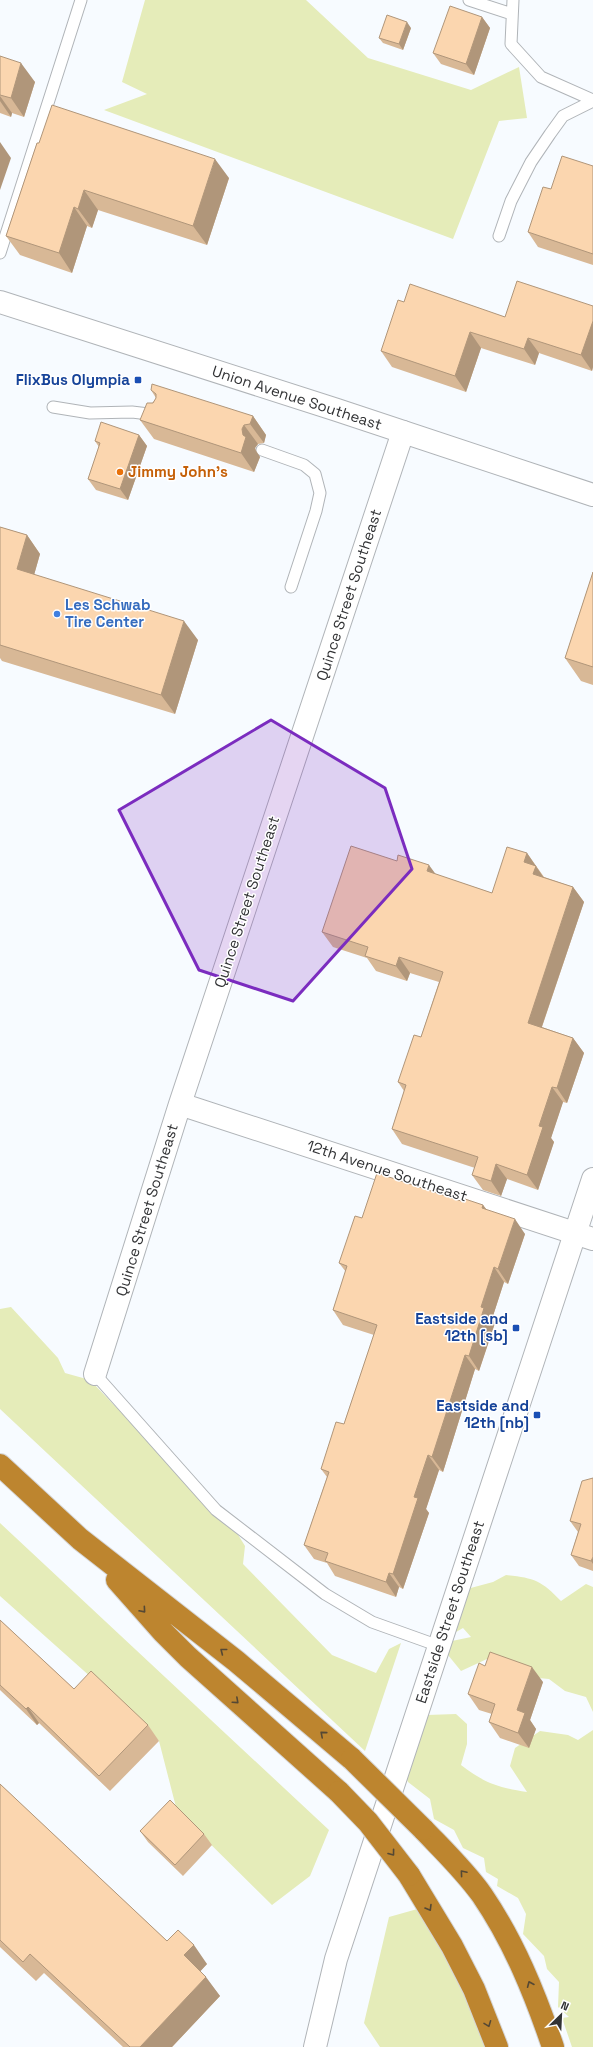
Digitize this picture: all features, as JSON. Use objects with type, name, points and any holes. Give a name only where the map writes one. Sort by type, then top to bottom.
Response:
[{"type":"highway","points":[[0,1465],[80,1539],[242,1666],[352,1759],[423,1829],[482,1895],[505,1933],[523,1967],[553,2047]]},
{"type":"highway","points":[[80,1539],[163,1632],[188,1657],[339,1792],[368,1822],[409,1875],[452,1946],[474,1989],[497,2047]]},
{"type":"street","name":"Union Avenue Southeast","points":[[0,302],[404,432],[593,495]]},
{"type":"street","name":"Quince Street Southeast","points":[[95,1374],[180,1104],[404,432]]},
{"type":"street","name":"12th Avenue Southeast","points":[[180,1104],[584,1236]]},
{"type":"street","name":"Eastside Street Southeast","points":[[315,2047],[336,1958],[439,1646],[584,1236],[593,1179]]},
{"type":"lane","points":[[0,253],[50,108],[81,0]]},
{"type":"lane","points":[[469,0],[512,14]]},
{"type":"lane","points":[[513,0],[511,44],[541,77],[593,101]]},
{"type":"lane","points":[[499,236],[511,201],[531,162],[550,134],[563,116],[593,101]]},
{"type":"lane","points":[[53,407],[90,413],[132,412],[163,416]]},
{"type":"lane","points":[[262,450],[304,465],[314,474],[320,493],[316,512],[291,587]]},
{"type":"lane","points":[[95,1374],[216,1510],[325,1594],[372,1622],[439,1646]]},
{"type":"highlighted area","points":[[271,720],[385,788],[412,869],[293,1001],[199,970],[119,810]]},
{"type":"green space","points":[[145,0],[306,0],[368,58],[471,90],[519,67],[527,118],[499,121],[453,239],[104,110],[147,94],[122,82]]},
{"type":"green space","points":[[11,1307],[58,1358],[65,1373],[90,1380],[237,1533],[245,1546],[243,1564],[332,1655],[376,1673],[389,1649],[401,1643],[365,1751],[0,1409],[0,1309]]},
{"type":"green space","points":[[0,1523],[329,1830],[310,1876],[272,1905],[177,1811],[159,1741],[102,1687],[0,1596]]},
{"type":"green space","points":[[506,1575],[524,1577],[536,1581],[548,1588],[561,1601],[586,1584],[593,1587],[593,1712],[586,1697],[565,1691],[549,1679],[497,1674],[487,1659],[461,1671],[448,1655],[452,1641],[471,1637],[463,1628],[449,1636],[467,1589],[493,1582]]},
{"type":"green space","points":[[456,1714],[467,1724],[467,1744],[461,1765],[478,1777],[492,1784],[527,1792],[510,1766],[515,1748],[540,1731],[568,1735],[578,1740],[593,1730],[593,2047],[572,2047],[562,2018],[569,2017],[558,2007],[559,1982],[547,1969],[544,1956],[523,1934],[526,1914],[518,1898],[497,1886],[498,1879],[486,1872],[484,1858],[463,1848],[454,1830],[434,1819],[430,1799],[408,1782],[397,1759],[427,1715]]},
{"type":"green space","points":[[428,1906],[496,2047],[380,2047],[364,2023],[389,1917]]},
{"type":"building","points":[[450,6],[482,17],[466,64],[433,53]]},
{"type":"building","points":[[387,15],[407,22],[399,44],[379,38]]},
{"type":"building","points":[[0,56],[21,63],[11,98],[0,95]]},
{"type":"building","points":[[52,105],[215,159],[193,226],[84,190],[78,209],[74,207],[59,253],[6,236],[37,143],[39,143]]},
{"type":"building","points":[[562,156],[593,166],[593,254],[528,232],[543,187],[551,189]]},
{"type":"building","points":[[517,281],[593,306],[593,321],[581,355],[528,338],[524,349],[470,332],[455,376],[381,351],[398,300],[404,302],[410,284],[505,317]]},
{"type":"building","points":[[152,384],[253,416],[250,424],[244,425],[242,429],[243,435],[246,437],[241,453],[140,420],[147,403],[153,403],[156,398],[156,394],[151,390]]},
{"type":"building","name":"Jimmy John's","points":[[101,422],[139,435],[120,489],[88,479],[100,443],[95,441]]},
{"type":"building","name":"Les Schwab Tire Center","points":[[0,527],[27,535],[17,569],[184,621],[161,695],[0,645]]},
{"type":"building","points":[[593,572],[593,667],[565,658]]},
{"type":"building","points":[[351,846],[397,861],[398,855],[429,865],[427,871],[492,893],[507,847],[527,853],[524,862],[536,866],[533,874],[573,887],[528,1023],[573,1038],[557,1088],[552,1087],[539,1126],[543,1127],[527,1175],[496,1164],[491,1181],[472,1175],[478,1157],[392,1129],[406,1085],[398,1082],[414,1035],[421,1037],[443,972],[399,957],[396,966],[365,956],[368,947],[322,932]]},
{"type":"building","points":[[377,1173],[464,1202],[465,1199],[483,1205],[482,1208],[515,1219],[498,1269],[494,1267],[481,1307],[484,1308],[469,1356],[465,1355],[432,1457],[428,1455],[414,1497],[418,1498],[393,1574],[389,1573],[386,1582],[325,1561],[328,1553],[304,1545],[329,1472],[321,1469],[336,1422],[344,1424],[377,1325],[333,1310],[347,1266],[339,1263],[355,1216],[362,1218]]},
{"type":"building","points":[[593,1478],[593,1557],[591,1561],[571,1555],[581,1524],[570,1521],[582,1481]]},
{"type":"building","points":[[0,1620],[74,1689],[91,1671],[148,1725],[99,1776],[28,1707],[26,1709],[0,1685]]},
{"type":"building","points":[[490,1652],[532,1667],[517,1710],[525,1713],[518,1733],[489,1722],[495,1704],[468,1694],[479,1663],[485,1666]]},
{"type":"building","points":[[0,1784],[167,1941],[178,1930],[194,1945],[184,1955],[206,1977],[140,2047],[130,2047],[30,1954],[23,1962],[0,1940]]},
{"type":"building","points":[[170,1800],[204,1834],[175,1865],[140,1831]]},
{"type":"place","name":"FlixBus Olympia","points":[[138,380]]},
{"type":"place","name":"Jimmy John's","points":[[120,472]]},
{"type":"place","name":"Les Schwab Tire Center","points":[[57,614]]},
{"type":"place","name":"Eastside and 12th [sb]","points":[[516,1328]]},
{"type":"place","name":"Eastside and 12th [nb]","points":[[537,1415]]}]
